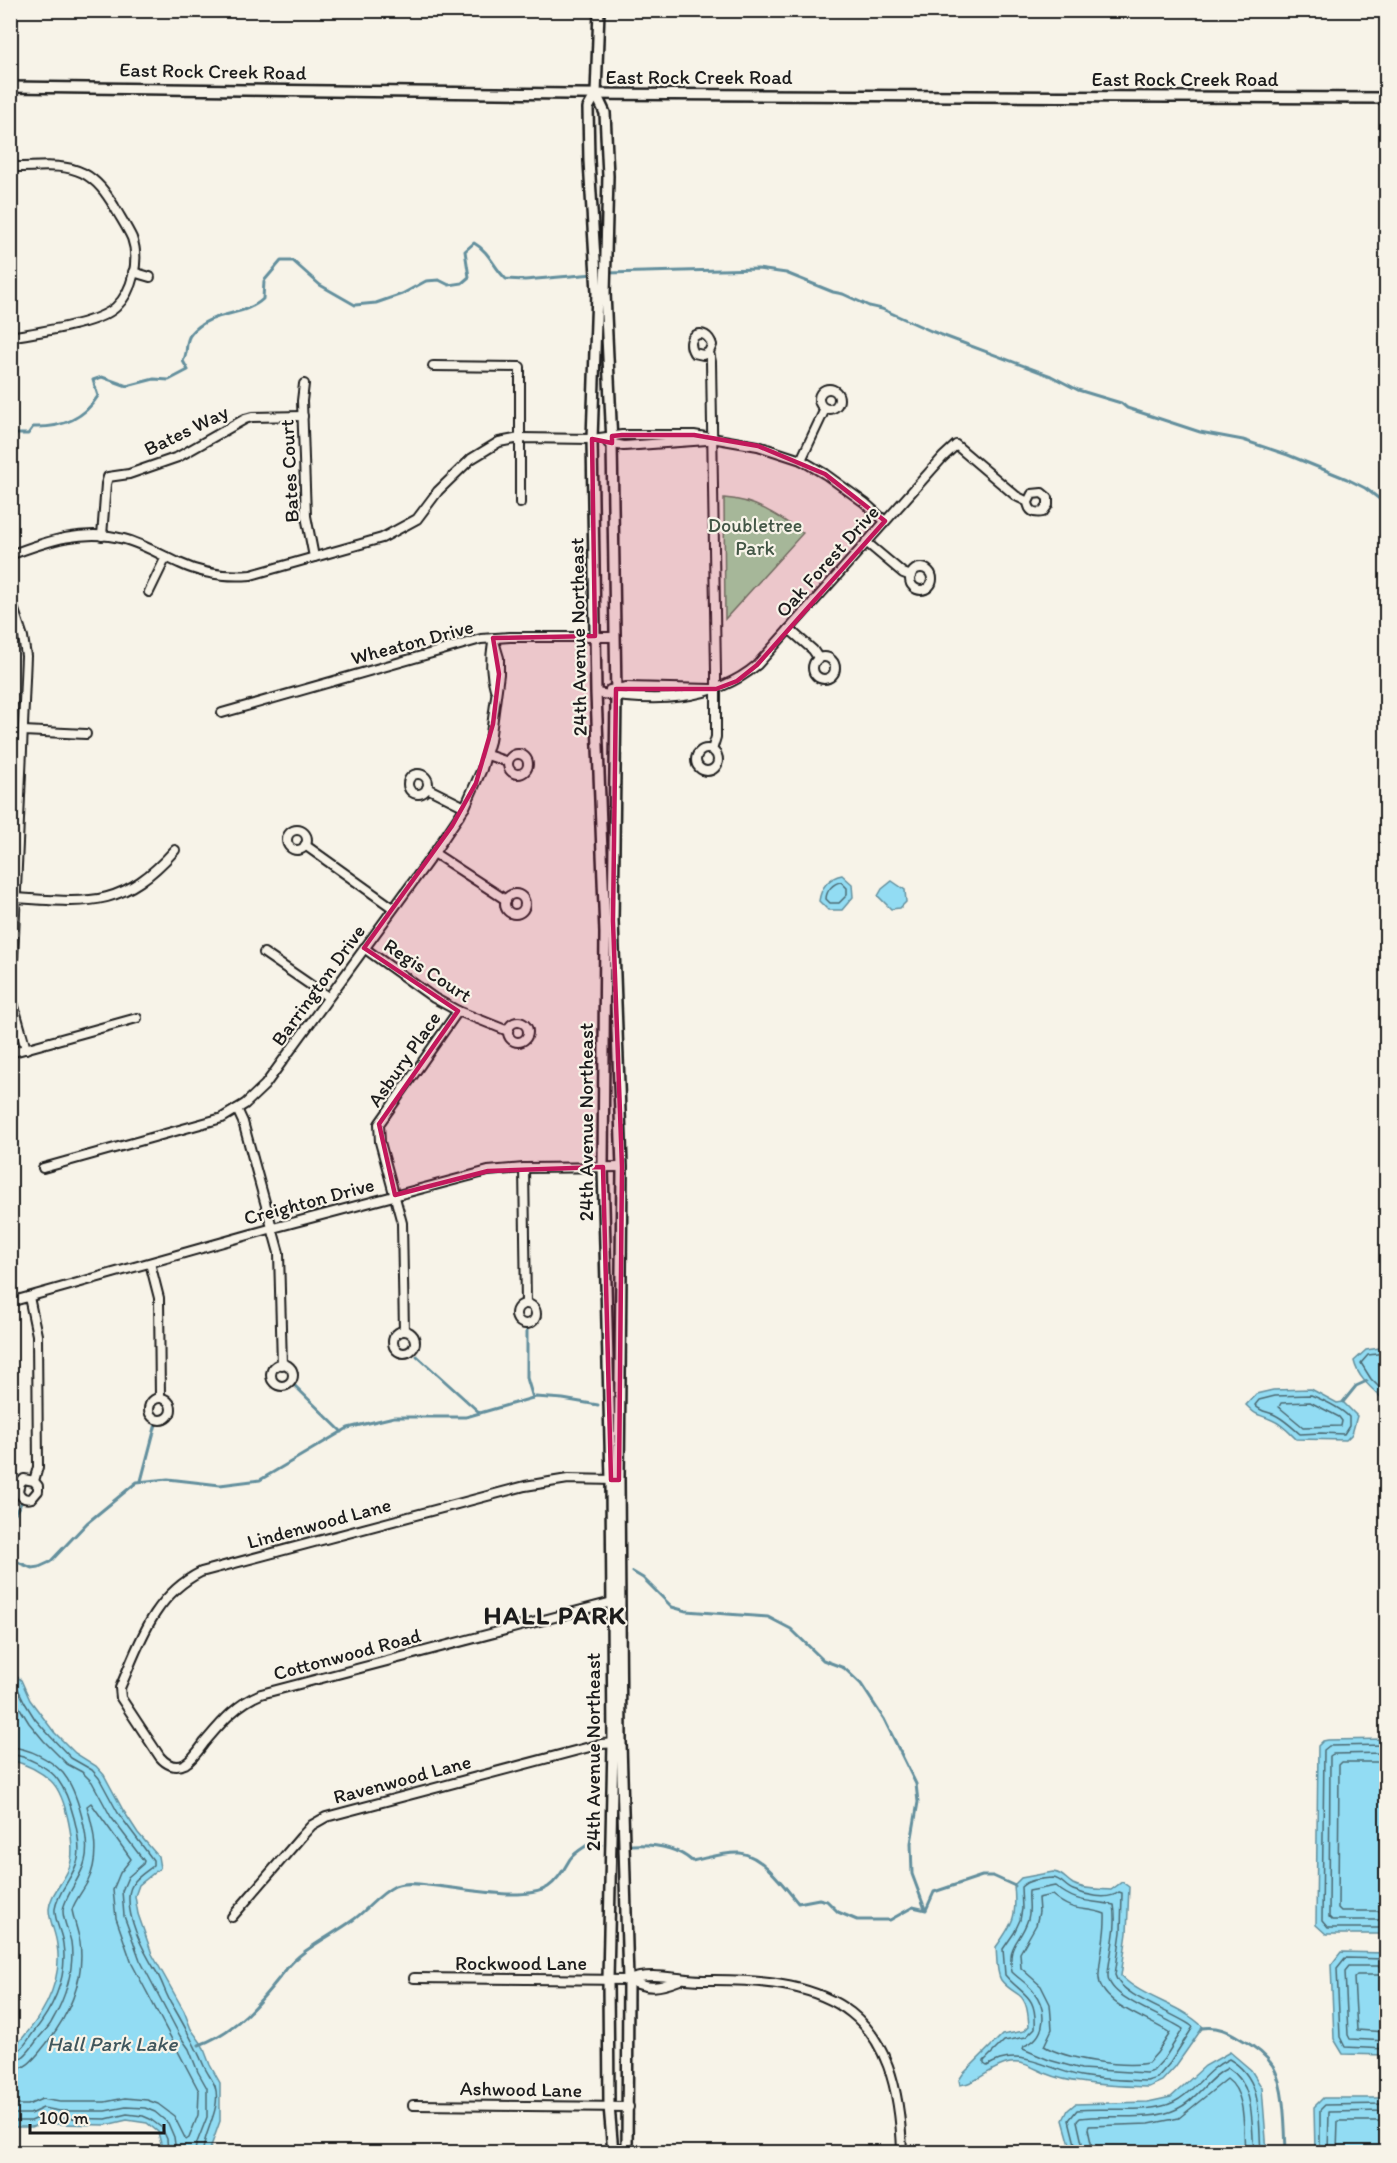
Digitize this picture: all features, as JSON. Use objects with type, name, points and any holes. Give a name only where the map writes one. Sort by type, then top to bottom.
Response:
[{"type":"street","name":"24th Avenue Northeast","points":[[599,10],[599,68],[596,94],[588,108],[589,161],[600,270],[612,440],[616,693],[614,921],[622,1167],[615,1480]]},
{"type":"street","name":"East Rock Creek Road","points":[[10,87],[596,94],[1386,98]]},
{"type":"street","name":"24th Avenue Northeast","points":[[596,94],[605,113],[608,176],[600,270]]},
{"type":"street","points":[[10,167],[71,168],[92,178],[104,190],[133,241],[135,254],[134,272],[128,290],[112,310],[88,320],[10,337]]},
{"type":"street","points":[[134,272],[150,277]]},
{"type":"street","name":"24th Avenue Northeast","points":[[601,294],[592,439],[596,693],[605,933],[603,1167],[615,1480],[617,1743],[628,1980],[627,2152]]},
{"type":"street","points":[[709,352],[716,689],[716,737],[712,750]]},
{"type":"street","points":[[433,366],[520,367],[520,503]]},
{"type":"street","name":"Bates Court","points":[[304,384],[306,516],[314,557]]},
{"type":"street","points":[[801,460],[825,409]]},
{"type":"street","name":"Bates Way","points":[[102,536],[108,477],[129,474],[178,457],[245,419],[303,416]]},
{"type":"street","points":[[10,555],[65,537],[102,536],[124,539],[207,573],[251,576],[382,538],[417,519],[438,491],[471,459],[499,442],[520,438],[612,440],[624,446],[712,440],[758,446],[801,460],[840,484],[885,521]]},
{"type":"street","name":"Oak Forest Drive","points":[[596,693],[616,693],[627,698],[697,696],[737,681],[746,675],[956,445],[1016,496],[1028,502]]},
{"type":"street","points":[[866,542],[903,573],[911,576]]},
{"type":"street","points":[[149,592],[166,557]]},
{"type":"street","points":[[10,598],[23,637],[26,656],[12,995],[26,1048]]},
{"type":"street","points":[[789,629],[813,650],[819,659]]},
{"type":"street","name":"Wheaton Drive","points":[[222,713],[470,642],[493,638],[615,637]]},
{"type":"street","name":"Barrington Drive","points":[[43,1168],[222,1118],[255,1095],[278,1069],[465,807],[487,754],[493,724],[495,690],[490,658],[493,638]]},
{"type":"street","points":[[23,731],[86,734]]},
{"type":"street","points":[[487,754],[508,762]]},
{"type":"street","points":[[427,788],[465,807]]},
{"type":"street","points":[[305,845],[393,908]]},
{"type":"street","points":[[15,898],[88,901],[115,896],[138,885],[161,866],[175,850]]},
{"type":"street","points":[[434,853],[506,900]]},
{"type":"street","name":"Regis Court","points":[[364,948],[434,998],[458,1011],[508,1031]]},
{"type":"street","points":[[264,952],[328,997]]},
{"type":"street","name":"Asbury Place","points":[[404,1332],[403,1235],[395,1195],[380,1142],[379,1124],[458,1011]]},
{"type":"street","points":[[10,1053],[137,1018]]},
{"type":"street","points":[[237,1109],[243,1122],[273,1228],[280,1262],[282,1365]]},
{"type":"street","name":"Creighton Drive","points":[[10,1302],[273,1228],[488,1171],[524,1168],[622,1167]]},
{"type":"street","points":[[524,1168],[526,1304]]},
{"type":"street","points":[[150,1263],[159,1298],[160,1398]]},
{"type":"street","points":[[29,1297],[37,1335],[38,1467],[34,1481]]},
{"type":"street","name":"Lindenwood Lane","points":[[130,1715],[121,1698],[120,1688],[152,1618],[169,1593],[184,1580],[201,1572],[525,1486],[568,1479],[615,1480]]},
{"type":"street","name":"Cottonwood Road","points":[[130,1715],[165,1762],[179,1766],[191,1759],[232,1711],[261,1694],[616,1601]]},
{"type":"street","name":"24th Avenue Northeast","points":[[613,2152],[609,2106],[608,1980],[617,1743]]},
{"type":"street","name":"Ravenwood Lane","points":[[232,1917],[312,1825],[326,1817],[601,1744],[617,1743]]},
{"type":"street","points":[[628,1980],[642,1975],[664,1976],[680,1980],[736,1979],[778,1983],[818,1994],[851,2011],[869,2030],[882,2052],[900,2117],[902,2152]]},
{"type":"street","name":"Rockwood Lane","points":[[414,1978],[628,1980]]},
{"type":"street","points":[[628,1980],[643,1987],[666,1985],[680,1980]]},
{"type":"street","name":"Ashwood Lane","points":[[413,2105],[629,2107]]},
{"type":"highlighted area","points":[[622,435],[694,435],[758,446],[825,474],[885,521],[757,665],[737,681],[716,689],[616,689],[613,921],[622,1167],[619,1480],[611,1480],[603,1167],[488,1171],[395,1195],[379,1124],[458,1011],[364,948],[452,826],[476,783],[493,724],[499,674],[493,638],[595,636],[592,439],[612,443],[612,436]]},
{"type":"green space","name":"Doubletree Park","points":[[724,498],[756,505],[803,533],[725,619]]},
{"type":"water","points":[[842,875],[852,884],[853,897],[842,910],[828,910],[819,901],[821,892],[829,881]]},
{"type":"water","points":[[892,881],[905,890],[906,902],[900,908],[891,909],[878,896],[882,889]]},
{"type":"water","points":[[1386,1347],[1386,1402],[1363,1379],[1354,1361],[1366,1350]]},
{"type":"water","points":[[1311,1389],[1337,1403],[1343,1402],[1357,1416],[1352,1434],[1346,1440],[1296,1439],[1285,1428],[1256,1414],[1246,1405],[1256,1394],[1273,1390]]},
{"type":"water","name":"Hall Park Lake","points":[[11,1672],[21,1680],[30,1700],[54,1732],[75,1753],[96,1766],[104,1775],[138,1833],[158,1856],[160,1868],[139,1885],[135,1896],[138,1914],[152,1954],[184,2011],[191,2029],[202,2044],[220,2083],[220,2121],[209,2152],[163,2152],[158,2132],[147,2123],[127,2120],[106,2125],[44,2122],[32,2127],[11,2127],[11,2050],[31,2028],[53,1989],[58,1960],[49,1909],[52,1898],[69,1868],[72,1848],[69,1822],[56,1788],[51,1781],[37,1771],[11,1760]]},
{"type":"water","points":[[1386,1739],[1386,1934],[1326,1934],[1316,1925],[1318,1746],[1328,1740]]},
{"type":"water","points":[[1053,1872],[1073,1884],[1092,1889],[1111,1890],[1122,1882],[1129,1887],[1127,1933],[1121,1976],[1140,1990],[1194,2019],[1203,2027],[1175,2067],[1162,2081],[1149,2087],[1071,2081],[1028,2065],[1010,2063],[997,2067],[967,2084],[960,2085],[959,2080],[963,2074],[1002,2035],[1024,2031],[1029,2026],[1024,2001],[999,1977],[996,1947],[1013,1918],[1014,1885],[1021,1878]]},
{"type":"water","points":[[1341,1952],[1386,1953],[1386,2055],[1343,2054],[1334,2039],[1331,1965]]},
{"type":"water","points":[[1230,2052],[1251,2070],[1262,2088],[1267,2152],[1072,2152],[1063,2120],[1068,2110],[1075,2104],[1148,2102],[1171,2097],[1205,2066]]},
{"type":"water","points":[[1323,2098],[1386,2098],[1386,2152],[1315,2152],[1314,2107]]},
{"type":"waterway","points":[[10,434],[28,434],[33,427],[53,426],[78,417],[98,396],[93,380],[102,377],[127,386],[154,379],[169,380],[188,370],[183,361],[191,334],[208,321],[246,309],[263,299],[264,281],[281,261],[293,261],[320,285],[355,305],[376,303],[402,294],[426,281],[439,280],[449,285],[462,283],[469,277],[465,251],[474,243],[484,251],[506,279],[525,280],[594,274]]},
{"type":"waterway","points":[[607,273],[758,269],[786,273],[1051,376],[1078,390],[1121,403],[1127,408],[1200,432],[1243,440],[1288,455],[1347,479],[1365,488],[1386,504]]},
{"type":"waterway","points":[[527,1325],[527,1378],[533,1398]]},
{"type":"waterway","points":[[417,1356],[480,1413]]},
{"type":"waterway","points":[[1343,1402],[1356,1386],[1367,1381]]},
{"type":"waterway","points":[[291,1382],[342,1432]]},
{"type":"waterway","points":[[10,1559],[32,1568],[50,1562],[87,1523],[137,1482],[168,1479],[220,1485],[260,1480],[348,1428],[394,1417],[466,1417],[536,1397],[598,1405]]},
{"type":"waterway","points":[[141,1481],[157,1420]]},
{"type":"waterway","points":[[10,1521],[23,1500]]},
{"type":"waterway","points":[[633,1572],[643,1578],[672,1607],[686,1611],[768,1617],[791,1629],[823,1660],[844,1668],[861,1684],[884,1719],[916,1784],[918,1802],[911,1843],[912,1874],[925,1909]]},
{"type":"waterway","points":[[199,2045],[236,2024],[257,2004],[299,1956],[353,1920],[395,1886],[415,1884],[506,1894],[537,1892],[555,1881],[577,1852],[592,1842],[601,1845]]},
{"type":"waterway","points":[[632,1845],[664,1847],[679,1852],[692,1861],[728,1853],[749,1855],[780,1880],[798,1903],[819,1899],[827,1901],[838,1912],[857,1920],[890,1920],[913,1907],[926,1910],[934,1892],[982,1876],[993,1876],[1015,1886]]},
{"type":"waterway","points":[[1202,2028],[1218,2028],[1232,2034],[1259,2051],[1273,2066],[1282,2096],[1286,2152]]},
{"type":"district","name":"HALL PARK","points":[[555,1615]]}]
